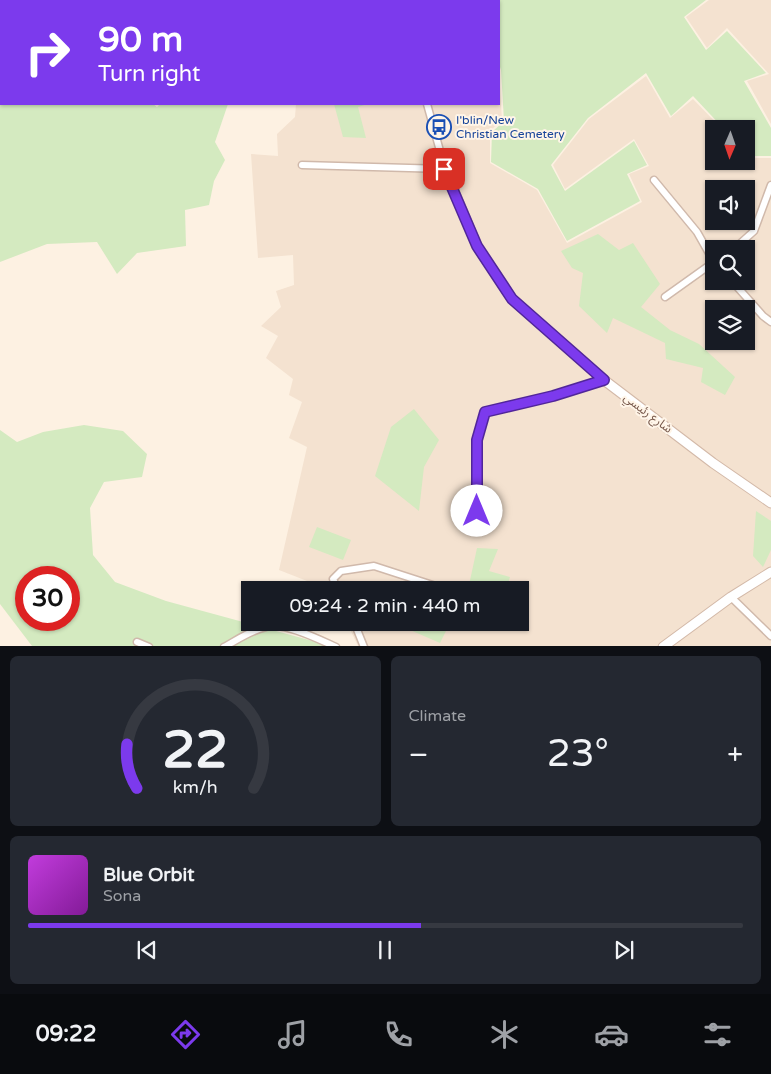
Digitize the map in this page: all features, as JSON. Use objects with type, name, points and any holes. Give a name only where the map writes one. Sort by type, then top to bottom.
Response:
[{"type":"street","name":"شارع رئيسي","points":[[427,105],[444,169],[477,246],[512,299],[604,380],[713,463],[771,503]]},
{"type":"street","points":[[302,165],[444,169]]},
{"type":"street","points":[[654,180],[697,232],[705,246]]},
{"type":"street","points":[[744,240],[754,231],[771,185]]},
{"type":"street","points":[[665,297],[705,268]]},
{"type":"street","points":[[740,290],[763,316],[771,322]]},
{"type":"street","points":[[477,511],[477,440],[485,412],[553,396],[604,380]]},
{"type":"street","points":[[334,581],[341,570],[374,566],[420,581]]},
{"type":"street","points":[[663,646],[731,597],[771,572]]},
{"type":"street","points":[[731,597],[771,636]]},
{"type":"street","points":[[224,646],[256,630],[273,626],[294,630],[336,646]]},
{"type":"street","points":[[358,631],[364,646]]},
{"type":"street","points":[[137,642],[149,646]]},
{"type":"shaded area","points":[[709,0],[771,0],[771,124],[747,81],[769,74],[727,28],[707,48],[686,17]]},
{"type":"shaded area","points":[[646,76],[670,118],[693,99],[713,120],[705,120],[705,170],[755,170],[755,158],[771,158],[771,646],[358,646],[351,631],[529,631],[529,581],[307,581],[279,570],[307,447],[289,438],[302,402],[289,395],[293,379],[266,358],[278,336],[261,326],[281,307],[276,291],[294,285],[293,255],[258,258],[251,154],[278,156],[277,134],[295,117],[296,105],[500,105],[500,87],[502,120],[490,131],[490,163],[537,190],[567,243],[642,202],[629,174],[649,166],[634,139],[565,189],[553,165],[589,119]]},
{"type":"green space","points":[[500,0],[706,0],[684,17],[706,50],[727,31],[766,73],[744,81],[771,128],[771,156],[755,156],[755,120],[716,120],[693,96],[671,116],[646,73],[588,118],[551,165],[565,191],[634,141],[647,165],[627,174],[640,201],[567,241],[538,189],[491,162],[492,132],[504,121],[500,67]]},
{"type":"green space","points":[[0,105],[154,105],[157,107],[159,105],[228,105],[215,142],[225,160],[214,181],[209,205],[185,210],[186,246],[137,253],[117,274],[97,242],[47,244],[0,262]]},
{"type":"green space","points":[[334,105],[365,105],[358,107],[366,138],[343,137]]},
{"type":"green space","points":[[598,234],[619,250],[633,243],[660,284],[641,307],[670,330],[699,344],[735,377],[725,395],[701,382],[703,368],[666,359],[665,343],[613,318],[607,333],[579,306],[583,273],[572,268],[561,251]]},
{"type":"green space","points":[[414,409],[439,440],[424,467],[419,511],[375,476],[391,427]]},
{"type":"green space","points":[[84,425],[123,431],[147,454],[142,477],[104,482],[90,508],[93,555],[115,582],[166,601],[241,621],[241,631],[276,631],[331,646],[32,646],[21,631],[80,631],[80,566],[15,566],[15,624],[0,604],[0,430],[17,442],[43,432]]},
{"type":"green space","points":[[756,511],[771,521],[771,550],[763,567],[753,556]]},
{"type":"green space","points":[[317,527],[351,540],[343,560],[309,547]]},
{"type":"green space","points":[[477,548],[498,549],[489,571],[510,577],[509,581],[470,581]]},
{"type":"green space","points":[[412,631],[446,631],[440,643]]},
{"type":"place","name":"I'blin/New Christian Cemetery","points":[[439,127]]},
{"type":"route","points":[[444,169],[477,246],[512,299],[604,380],[553,396],[485,412],[477,440],[477,511]]}]
